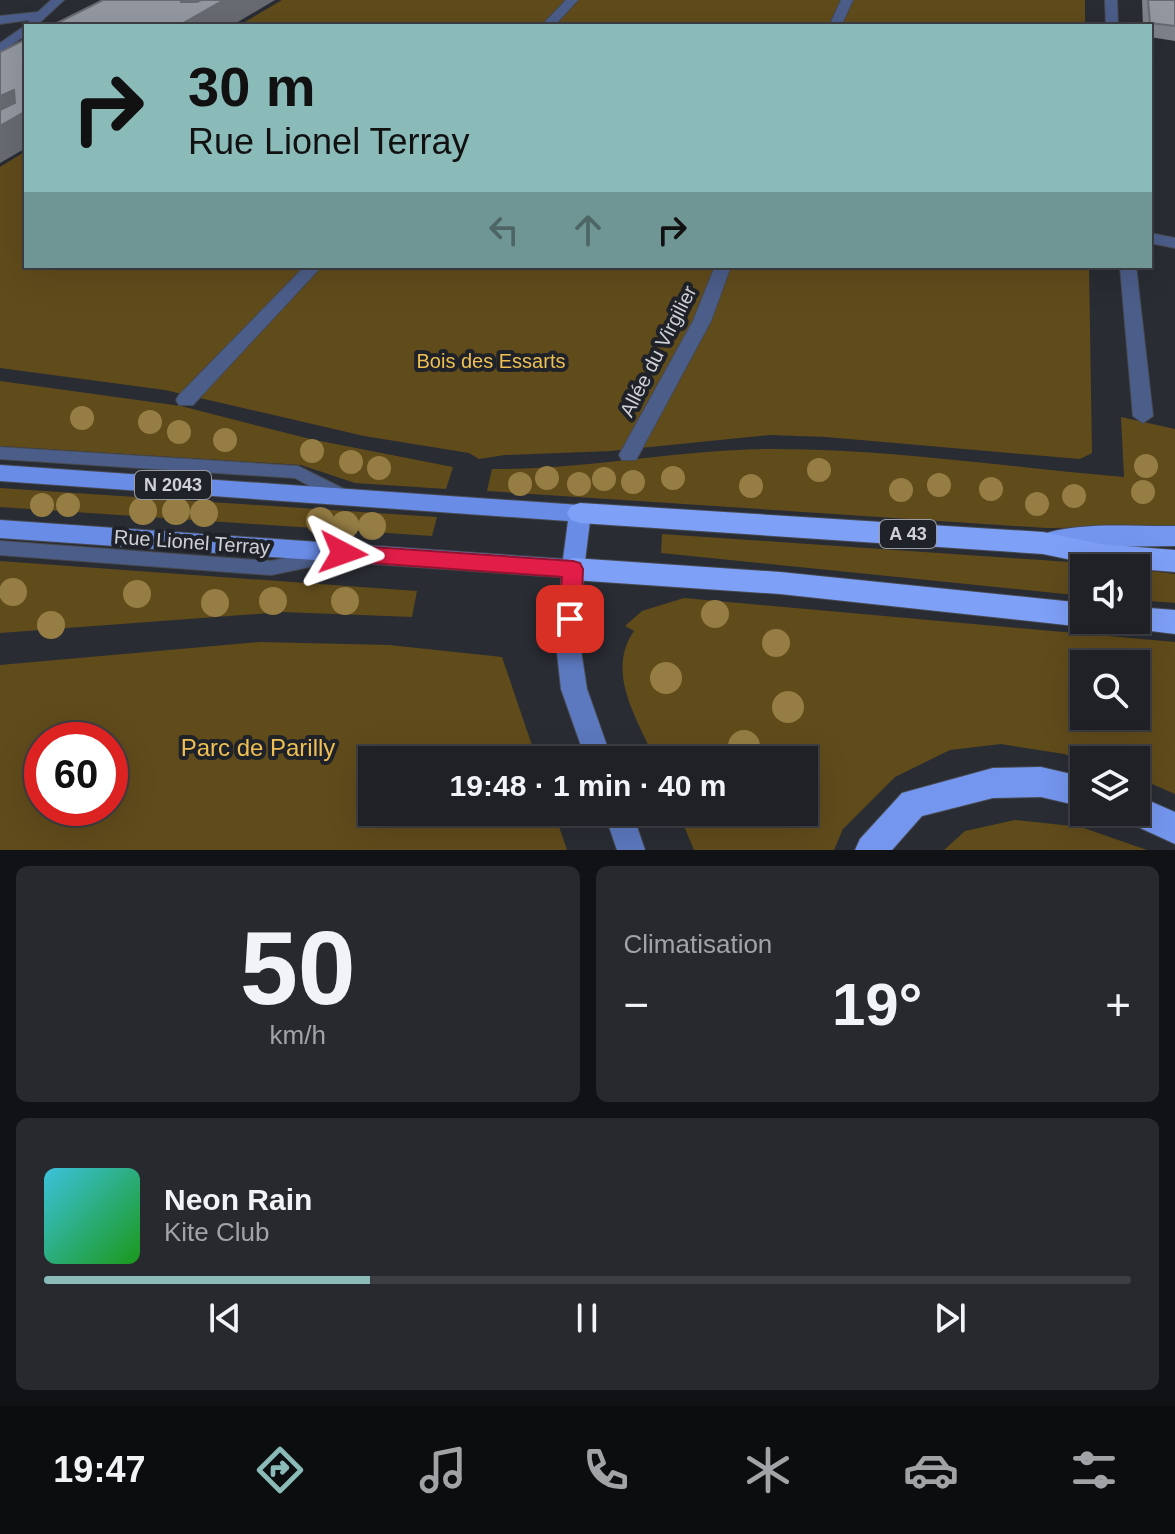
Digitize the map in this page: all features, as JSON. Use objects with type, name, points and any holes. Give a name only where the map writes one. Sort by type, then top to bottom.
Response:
[{"type":"highway","name":"A 43","points":[[580,513],[1043,543],[1100,555],[1175,561]]},
{"type":"highway","points":[[1043,543],[1087,537],[1175,536]]},
{"type":"highway","points":[[573,569],[780,583],[1070,614]]},
{"type":"highway","points":[[1150,620],[1175,622]]},
{"type":"highway","points":[[871,850],[913,804],[993,783],[1041,782],[1070,789]]},
{"type":"highway","points":[[1150,816],[1175,828]]},
{"type":"main road","name":"N 2043","points":[[0,473],[580,513]]},
{"type":"main road","points":[[580,513],[568,644],[574,689],[594,746]]},
{"type":"main road","name":"Rue Lionel Terray","points":[[0,529],[573,569]]},
{"type":"main road","points":[[623,826],[631,850]]},
{"type":"street","points":[[33,24],[58,0]]},
{"type":"street","points":[[549,24],[572,0]]},
{"type":"street","points":[[836,24],[847,0]]},
{"type":"street","points":[[1111,0],[1112,24]]},
{"type":"street","points":[[0,20],[43,15]]},
{"type":"street","points":[[0,49],[24,31]]},
{"type":"street","points":[[1152,238],[1175,243]]},
{"type":"street","points":[[186,400],[312,268]]},
{"type":"street","name":"Allée du Virgilier","points":[[629,455],[702,321],[722,268]]},
{"type":"street","points":[[1128,268],[1143,416]]},
{"type":"lane","points":[[0,453],[298,472],[345,497]]},
{"type":"lane","points":[[0,548],[271,568],[343,553]]},
{"type":"green space","points":[[282,0],[1085,0],[1085,24],[241,24]]},
{"type":"green space","name":"Bois des Essarts","points":[[24,152],[24,268],[1089,268],[1092,453],[1080,459],[770,435],[611,451],[505,455],[479,459],[469,453],[364,436],[165,390],[0,368],[0,167]]},
{"type":"green space","points":[[0,381],[181,406],[310,439],[453,467],[446,489],[355,483],[301,465],[0,446]]},
{"type":"green space","points":[[1121,417],[1175,429],[1175,527],[1046,528],[487,491],[492,469],[766,449],[900,455],[1124,477]]},
{"type":"green space","points":[[0,488],[437,517],[432,536],[0,507]]},
{"type":"green space","points":[[662,534],[1070,562],[1070,595],[661,553]]},
{"type":"green space","points":[[0,561],[417,591],[412,617],[283,612],[0,633]]},
{"type":"green space","points":[[1150,571],[1175,574],[1175,603],[1150,601]]},
{"type":"green space","points":[[684,598],[1175,642],[1175,794],[1150,783],[1150,746],[1070,746],[1070,756],[1001,744],[950,750],[895,777],[843,829],[834,850],[694,850],[684,826],[818,826],[818,746],[649,746],[633,712],[623,679],[626,647],[634,631],[625,626],[642,611]]},
{"type":"green space","name":"Parc de Parilly","points":[[260,642],[389,645],[502,657],[532,746],[358,746],[358,826],[559,826],[567,850],[0,850],[0,665]]},
{"type":"green space","points":[[1015,820],[1081,827],[1147,850],[944,850],[965,831]]},
{"type":"building","points":[[103,0],[224,0],[182,24],[55,24]]},
{"type":"building","points":[[1148,0],[1175,0],[1175,26],[1150,23]]},
{"type":"building","points":[[24,40],[24,112],[0,126],[0,110],[15,103],[14,90],[0,96],[0,52]]},
{"type":"route","points":[[343,553],[573,569],[570,619]]}]
